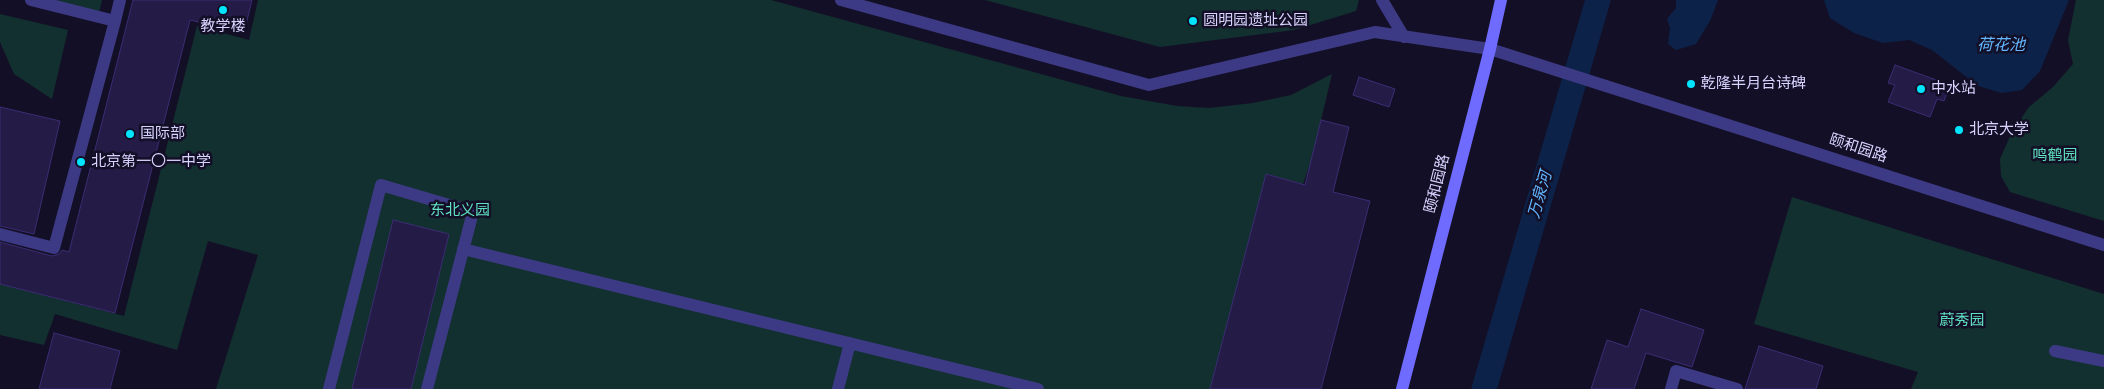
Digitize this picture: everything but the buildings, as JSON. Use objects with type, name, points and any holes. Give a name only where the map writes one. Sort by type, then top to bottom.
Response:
[{"type":"main road","name":"颐和园路","points":[[1402,389],[1501,0]]},
{"type":"street","points":[[32,0],[115,21]]},
{"type":"street","points":[[0,234],[54,248],[120,0]]},
{"type":"street","points":[[841,0],[1149,85],[1375,32],[1490,49]]},
{"type":"street","points":[[1382,0],[1404,36]]},
{"type":"street","name":"颐和园路","points":[[1490,49],[2104,245]]},
{"type":"street","points":[[329,389],[381,185],[473,212],[427,389]]},
{"type":"street","points":[[463,249],[1038,389]]},
{"type":"street","points":[[838,389],[850,343]]},
{"type":"street","points":[[2055,351],[2104,361]]},
{"type":"street","points":[[1671,389],[1676,372],[1737,389]]},
{"type":"green space","points":[[31,0],[102,0],[98,17]]},
{"type":"green space","name":"东北义园","points":[[258,0],[771,0],[1121,96],[1177,106],[1209,108],[1253,103],[1291,95],[1332,74],[1312,158],[1303,184],[1267,174],[1210,389],[216,389],[258,255],[208,241],[177,350],[55,314],[44,345],[0,335],[0,284],[124,316],[197,26],[249,40]]},
{"type":"green space","name":"圆明园遗址公园","points":[[985,0],[1359,0],[1356,11],[1294,30],[1160,47]]},
{"type":"green space","name":"鸣鹤园","points":[[2076,0],[2104,0],[2104,221],[2010,192],[2001,176],[2000,159],[2012,132],[2029,107],[2053,87],[2073,64],[2068,40]]},
{"type":"green space","points":[[0,14],[68,30],[52,99],[14,74],[0,42]]},
{"type":"green space","name":"蔚秀园","points":[[1792,197],[2104,294],[2104,389],[1911,389],[1918,372],[1754,324]]},
{"type":"water","points":[[1676,0],[1718,0],[1710,21],[1696,44],[1676,50],[1668,44],[1670,28],[1667,19],[1676,8]]},
{"type":"water","name":"荷花池","points":[[1824,0],[2069,0],[2040,71],[2022,90],[2002,93],[1978,86],[1932,50],[1909,40],[1883,43],[1854,33],[1830,18]]},
{"type":"waterway","name":"万泉河","points":[[1484,389],[1598,0]]},
{"type":"place","name":"教学楼","points":[[223,10]]},
{"type":"place","name":"圆明园遗址公园","points":[[1193,21]]},
{"type":"place","name":"乾隆半月台诗碑","points":[[1691,84]]},
{"type":"place","name":"中水站","points":[[1921,89]]},
{"type":"place","name":"北京大学","points":[[1959,130]]},
{"type":"place","name":"国际部","points":[[130,134]]},
{"type":"place","name":"北京第一〇一中学","points":[[81,162]]}]
